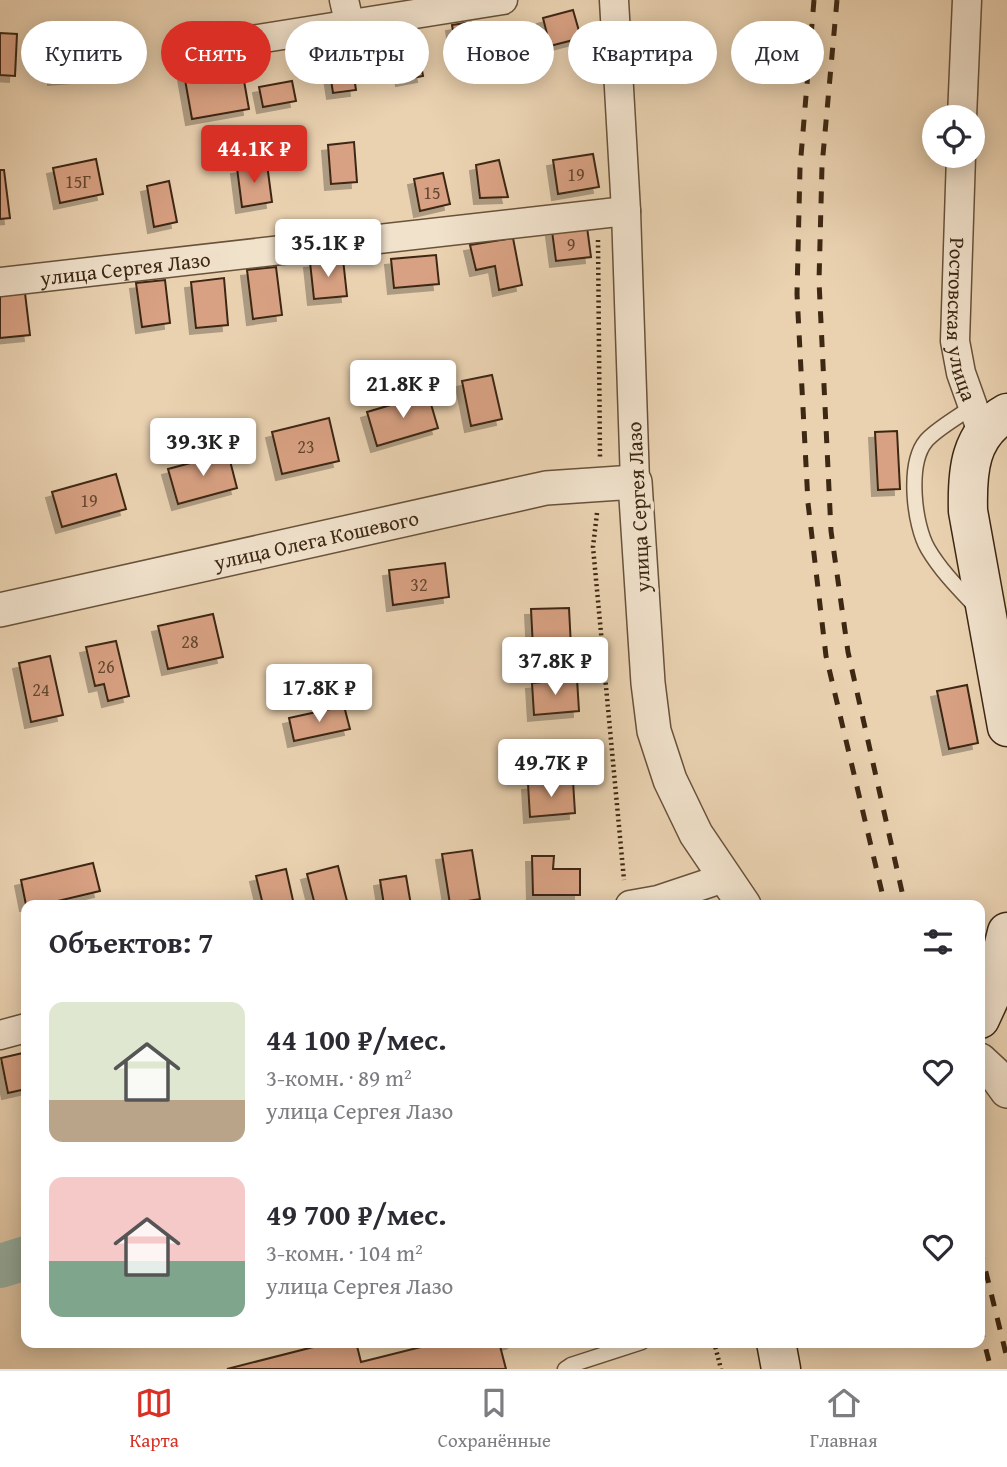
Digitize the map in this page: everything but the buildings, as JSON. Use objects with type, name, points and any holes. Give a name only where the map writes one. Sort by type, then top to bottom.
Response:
[{"type":"main road","name":"Ростовская улица","points":[[988,417],[972,451],[967,478],[968,511],[1006,712]]},
{"type":"main road","points":[[985,1008],[992,993],[1007,932]]},
{"type":"main road","points":[[777,1348],[782,1369]]},
{"type":"street","points":[[271,31],[347,13],[503,0]]},
{"type":"street","name":"улица Сергея Лазо","points":[[614,0],[626,211],[635,482],[648,683],[654,731],[675,791],[696,834],[740,900]]},
{"type":"street","points":[[963,105],[967,0]]},
{"type":"street","name":"Ростовская улица","points":[[961,168],[954,341],[961,373],[988,417]]},
{"type":"street","name":"улица Сергея Лазо","points":[[0,282],[626,211]]},
{"type":"street","name":"улица Олега Кошевого","points":[[0,610],[546,488],[635,482]]},
{"type":"street","points":[[627,898],[659,900],[724,878]]},
{"type":"street","points":[[0,1035],[21,1029]]},
{"type":"street","points":[[985,1065],[1007,1091]]},
{"type":"lane","points":[[988,417],[926,440],[916,457],[914,486],[919,528],[927,548],[944,573],[988,619]]},
{"type":"lane","points":[[565,1369],[623,1348]]},
{"type":"path","points":[[598,215],[600,483],[593,547],[627,898]]},
{"type":"path","points":[[716,1348],[721,1369]]},
{"type":"waterway","points":[[0,1266],[21,1260]]},
{"type":"railway","points":[[814,0],[800,168],[797,294],[808,503],[826,656],[884,900]]},
{"type":"railway","points":[[837,0],[822,166],[819,281],[831,531],[848,652],[904,900]]},
{"type":"railway","points":[[985,1268],[1007,1358]]},
{"type":"railway","points":[[985,1346],[991,1369]]}]
